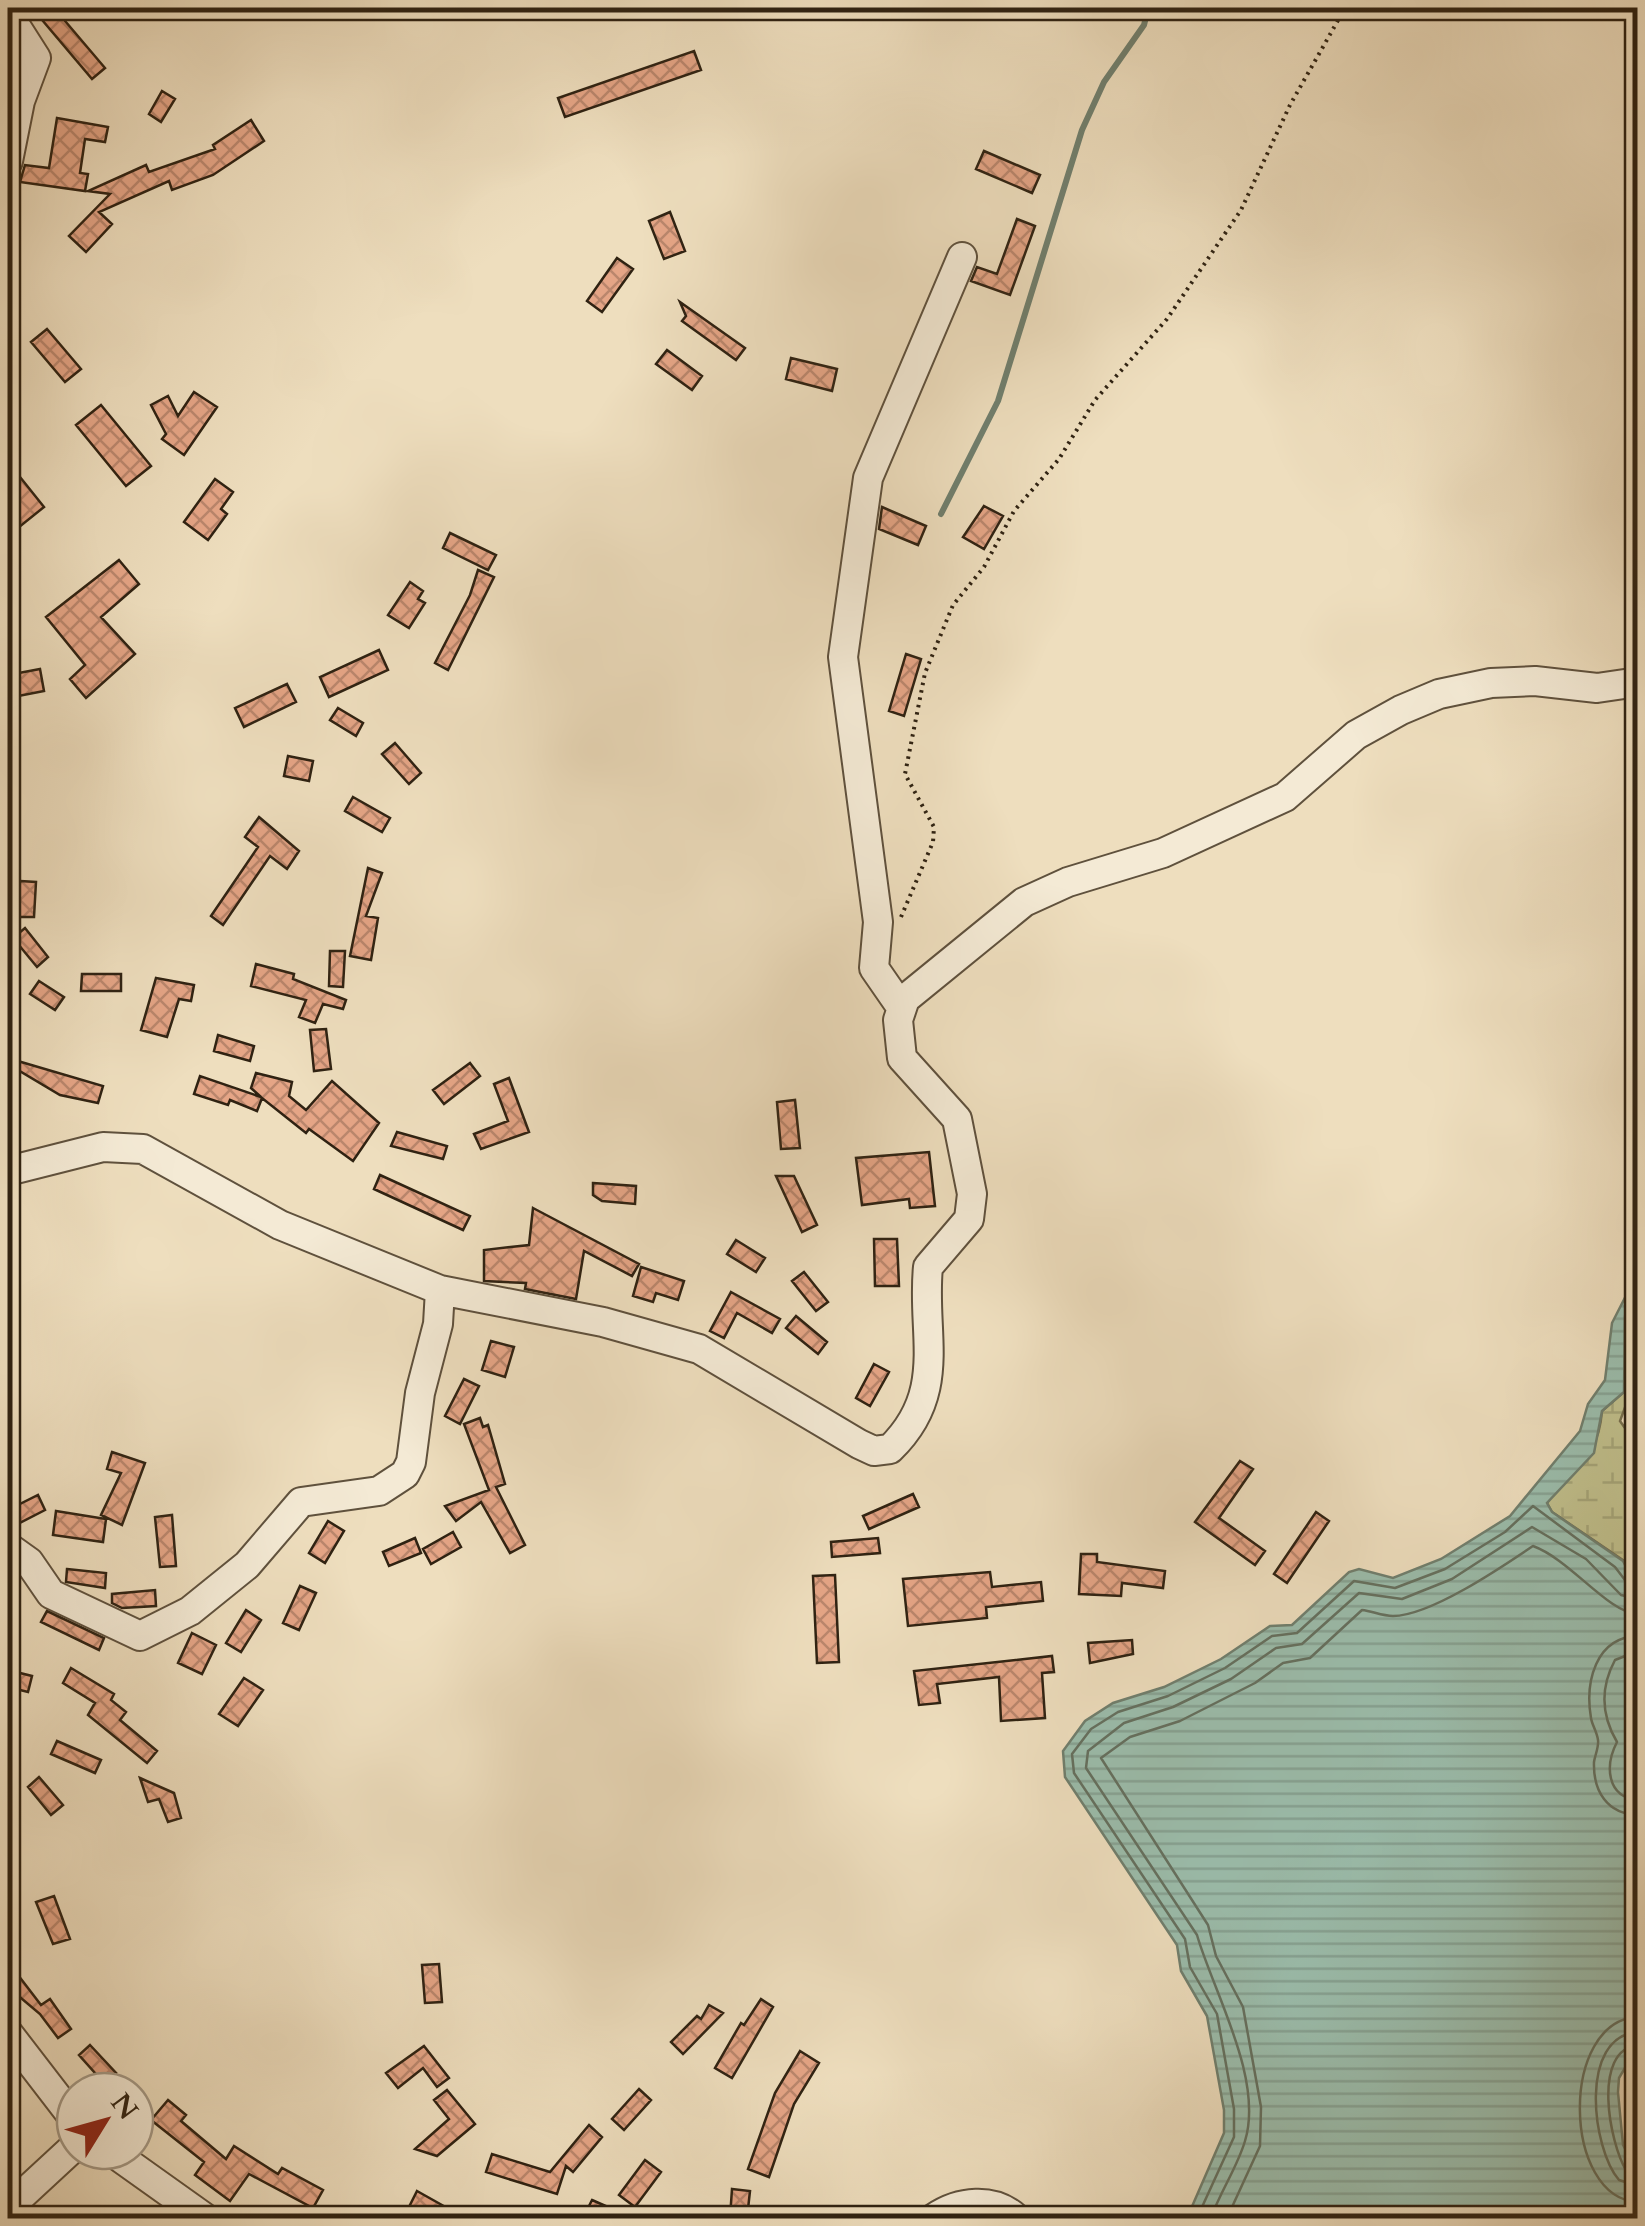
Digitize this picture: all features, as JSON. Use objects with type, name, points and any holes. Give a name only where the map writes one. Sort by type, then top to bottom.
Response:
[{"type":"street","points":[[8,14],[36,58],[20,100],[8,162]]},
{"type":"street","points":[[8,1171],[103,1147],[143,1149],[280,1225],[440,1290],[665,1336],[699,1349],[859,1444],[874,1451],[890,1449],[928,1380],[932,1360],[928,1267],[969,1219],[972,1194],[958,1119],[902,1058],[898,1036],[901,1007],[874,968],[878,922],[843,657],[868,478],[962,256]]},
{"type":"street","points":[[901,1007],[1024,902],[1068,882],[1163,853],[1285,797],[1356,734],[1401,710],[1440,694],[1491,683],[1535,682],[1598,688],[1638,682]]},
{"type":"street","points":[[8,1547],[29,1562],[51,1594],[140,1636],[190,1611],[248,1565],[301,1502],[380,1490],[404,1474],[411,1462],[420,1393],[438,1324],[440,1290]]},
{"type":"street","points":[[8,2033],[55,2094]]},
{"type":"street","points":[[8,2208],[55,2165]]},
{"type":"street","points":[[140,2171],[205,2218]]},
{"type":"street","points":[[934,2218],[953,2208],[988,2204],[1007,2210],[1016,2218]]},
{"type":"path","points":[[898,922],[933,842],[928,814],[905,774],[925,673],[944,622],[984,568],[1014,511],[1059,459],[1095,400],[1168,319],[1231,224],[1344,8]]},
{"type":"green space","points":[[1637,1289],[1635,1380],[1620,1421],[1637,1445],[1637,1589],[1623,1560],[1552,1512],[1547,1503],[1589,1452],[1600,1428],[1602,1411],[1624,1392],[1625,1316]]},
{"type":"water","points":[[1637,1274],[1637,1289],[1625,1316],[1624,1392],[1602,1411],[1594,1453],[1547,1503],[1552,1512],[1623,1561],[1637,1589],[1637,1664],[1626,1690],[1637,1738],[1632,1763],[1638,1793],[1638,2046],[1619,2078],[1618,2092],[1623,2145],[1637,2171],[1637,2218],[1187,2218],[1224,2133],[1224,2110],[1207,2016],[1181,1971],[1177,1945],[1065,1777],[1063,1751],[1085,1721],[1113,1703],[1164,1687],[1221,1659],[1270,1626],[1292,1625],[1349,1572],[1359,1569],[1393,1578],[1441,1559],[1510,1516],[1580,1431],[1588,1404],[1605,1380],[1612,1323]]},
{"type":"building","points":[[32,8],[54,8],[105,68],[92,79]]},
{"type":"building","points":[[694,51],[701,70],[565,117],[558,98]]},
{"type":"building","points":[[162,91],[175,99],[161,122],[149,114]]},
{"type":"building","points":[[57,118],[108,127],[105,142],[85,139],[80,173],[88,174],[85,191],[20,182],[25,165],[49,168]]},
{"type":"building","points":[[251,120],[264,141],[213,175],[172,190],[169,181],[99,212],[112,224],[86,252],[69,236],[110,194],[88,191],[146,165],[149,172],[215,149],[213,145]]},
{"type":"building","points":[[984,151],[1040,175],[1032,193],[976,169]]},
{"type":"building","points":[[670,212],[685,251],[664,259],[649,221]]},
{"type":"building","points":[[1017,219],[1035,226],[1010,295],[971,281],[977,267],[997,274]]},
{"type":"building","points":[[617,258],[633,269],[602,312],[587,301]]},
{"type":"building","points":[[680,302],[745,348],[736,360],[682,321],[686,316]]},
{"type":"building","points":[[47,329],[81,369],[65,382],[31,342]]},
{"type":"building","points":[[667,350],[702,376],[692,390],[656,364]]},
{"type":"building","points":[[791,358],[837,369],[832,391],[786,379]]},
{"type":"building","points":[[194,392],[217,407],[184,455],[162,439],[166,434],[151,405],[168,396],[178,416]]},
{"type":"building","points":[[101,405],[151,466],[126,486],[76,425]]},
{"type":"building","points":[[8,462],[44,507],[8,536]]},
{"type":"building","points":[[215,479],[233,492],[221,509],[227,514],[208,540],[184,522]]},
{"type":"building","points":[[984,506],[1003,516],[984,549],[963,537]]},
{"type":"building","points":[[882,507],[926,526],[918,545],[879,529]]},
{"type":"building","points":[[450,533],[496,555],[488,570],[443,548]]},
{"type":"building","points":[[119,560],[139,584],[101,617],[135,654],[86,698],[70,679],[85,665],[46,617]]},
{"type":"building","points":[[478,570],[494,577],[448,670],[435,663],[470,595]]},
{"type":"building","points":[[410,582],[423,591],[418,599],[425,603],[409,628],[388,615]]},
{"type":"building","points":[[379,650],[388,670],[329,697],[320,677]]},
{"type":"building","points":[[906,654],[921,659],[904,716],[889,711]]},
{"type":"building","points":[[40,669],[44,691],[8,698],[8,675]]},
{"type":"building","points":[[287,684],[296,702],[244,727],[235,708]]},
{"type":"building","points":[[338,708],[363,723],[356,736],[330,720]]},
{"type":"building","points":[[395,743],[421,773],[409,784],[382,754]]},
{"type":"building","points":[[288,756],[313,761],[309,781],[284,776]]},
{"type":"building","points":[[353,797],[390,818],[382,832],[345,811]]},
{"type":"building","points":[[259,817],[299,851],[287,869],[270,856],[223,925],[211,916],[258,847],[245,837]]},
{"type":"building","points":[[368,868],[382,873],[366,916],[378,918],[371,960],[350,956]]},
{"type":"building","points":[[20,881],[36,882],[34,917],[18,917]]},
{"type":"building","points":[[25,928],[48,957],[37,967],[13,938]]},
{"type":"building","points":[[330,951],[345,951],[343,987],[329,986]]},
{"type":"building","points":[[256,964],[294,974],[293,979],[346,1000],[343,1009],[323,1004],[315,1023],[299,1017],[306,1000],[251,986]]},
{"type":"building","points":[[82,974],[121,974],[121,991],[81,991]]},
{"type":"building","points":[[156,978],[194,985],[191,1001],[179,999],[167,1037],[141,1030]]},
{"type":"building","points":[[39,981],[64,997],[55,1010],[30,994]]},
{"type":"building","points":[[326,1029],[331,1069],[314,1071],[310,1030]]},
{"type":"building","points":[[218,1035],[254,1046],[250,1061],[214,1051]]},
{"type":"building","points":[[11,1059],[103,1086],[98,1103],[60,1095],[8,1064]]},
{"type":"building","points":[[470,1063],[480,1076],[444,1104],[433,1090]]},
{"type":"building","points":[[256,1073],[292,1082],[289,1096],[306,1110],[332,1081],[379,1123],[353,1161],[309,1129],[306,1133],[262,1098],[257,1111],[230,1100],[228,1105],[194,1094],[200,1076],[261,1097],[251,1088]]},
{"type":"building","points":[[509,1078],[529,1132],[481,1149],[474,1134],[508,1121],[494,1084]]},
{"type":"building","points":[[795,1100],[800,1148],[781,1149],[777,1102]]},
{"type":"building","points":[[397,1132],[447,1146],[443,1159],[391,1146]]},
{"type":"building","points":[[929,1152],[935,1206],[910,1208],[909,1199],[862,1205],[856,1158]]},
{"type":"building","points":[[380,1175],[470,1216],[463,1230],[374,1189]]},
{"type":"building","points":[[776,1176],[794,1176],[817,1225],[802,1232]]},
{"type":"building","points":[[593,1183],[636,1186],[635,1204],[602,1201],[593,1195]]},
{"type":"building","points":[[533,1208],[639,1264],[632,1276],[584,1251],[576,1299],[525,1289],[526,1283],[484,1281],[484,1250],[529,1245]]},
{"type":"building","points":[[874,1239],[897,1239],[899,1286],[875,1286]]},
{"type":"building","points":[[736,1240],[765,1258],[756,1272],[727,1254]]},
{"type":"building","points":[[641,1267],[684,1281],[678,1300],[656,1293],[653,1302],[633,1296]]},
{"type":"building","points":[[804,1272],[828,1302],[816,1311],[792,1281]]},
{"type":"building","points":[[731,1292],[780,1319],[772,1333],[737,1313],[724,1338],[710,1331]]},
{"type":"building","points":[[796,1316],[827,1342],[818,1354],[786,1328]]},
{"type":"building","points":[[491,1341],[514,1347],[505,1377],[482,1370]]},
{"type":"building","points":[[874,1364],[889,1372],[870,1406],[856,1398]]},
{"type":"building","points":[[464,1379],[479,1386],[460,1424],[445,1416]]},
{"type":"building","points":[[480,1418],[483,1427],[488,1425],[505,1484],[496,1487],[525,1545],[510,1553],[481,1502],[456,1521],[445,1506],[489,1490],[464,1424]]},
{"type":"building","points":[[112,1452],[145,1463],[122,1525],[101,1515],[121,1473],[107,1469]]},
{"type":"building","points":[[1240,1461],[1253,1469],[1219,1518],[1265,1551],[1255,1565],[1195,1522]]},
{"type":"building","points":[[913,1494],[919,1507],[869,1529],[863,1516]]},
{"type":"building","points":[[38,1495],[45,1510],[8,1529],[8,1510]]},
{"type":"building","points":[[56,1511],[106,1519],[103,1542],[53,1535]]},
{"type":"building","points":[[1316,1512],[1329,1521],[1287,1583],[1274,1574]]},
{"type":"building","points":[[172,1515],[176,1566],[160,1567],[155,1517]]},
{"type":"building","points":[[328,1521],[344,1531],[325,1563],[309,1553]]},
{"type":"building","points":[[453,1532],[461,1547],[431,1564],[423,1549]]},
{"type":"building","points":[[415,1538],[421,1553],[389,1566],[383,1552]]},
{"type":"building","points":[[878,1538],[880,1553],[832,1557],[831,1542]]},
{"type":"building","points":[[1081,1554],[1097,1554],[1097,1562],[1165,1571],[1163,1588],[1122,1583],[1121,1596],[1079,1594]]},
{"type":"building","points":[[67,1569],[106,1573],[105,1588],[66,1582]]},
{"type":"building","points":[[990,1572],[992,1587],[1041,1582],[1043,1601],[986,1607],[987,1618],[908,1626],[903,1579]]},
{"type":"building","points":[[835,1575],[839,1662],[817,1663],[813,1576]]},
{"type":"building","points":[[300,1586],[316,1593],[299,1630],[283,1623]]},
{"type":"building","points":[[155,1590],[156,1606],[122,1608],[112,1603],[112,1594]]},
{"type":"building","points":[[246,1610],[261,1620],[241,1652],[226,1643]]},
{"type":"building","points":[[47,1611],[104,1638],[99,1650],[41,1622]]},
{"type":"building","points":[[192,1633],[216,1645],[202,1674],[178,1663]]},
{"type":"building","points":[[1132,1640],[1133,1654],[1090,1663],[1088,1643]]},
{"type":"building","points":[[1052,1656],[1054,1672],[1042,1673],[1045,1718],[1001,1721],[999,1677],[937,1684],[940,1703],[919,1705],[914,1671]]},
{"type":"building","points":[[71,1668],[114,1694],[111,1700],[126,1712],[120,1720],[157,1751],[147,1763],[88,1715],[95,1703],[63,1683]]},
{"type":"building","points":[[8,1670],[32,1676],[28,1692],[8,1687]]},
{"type":"building","points":[[244,1678],[263,1690],[238,1726],[219,1714]]},
{"type":"building","points":[[57,1741],[101,1760],[95,1773],[51,1754]]},
{"type":"building","points":[[39,1777],[63,1805],[51,1815],[28,1787]]},
{"type":"building","points":[[140,1778],[174,1793],[181,1818],[168,1822],[159,1799],[148,1802]]},
{"type":"building","points":[[54,1896],[70,1939],[53,1944],[36,1902]]},
{"type":"building","points":[[439,1964],[442,2002],[425,2003],[422,1965]]},
{"type":"building","points":[[18,1975],[41,2005],[50,1999],[71,2029],[58,2038],[40,2014],[8,1987]]},
{"type":"building","points":[[761,1999],[773,2007],[732,2078],[715,2068],[741,2023],[744,2025]]},
{"type":"building","points":[[709,2005],[723,2013],[683,2054],[671,2042],[697,2016],[701,2019]]},
{"type":"building","points":[[90,2045],[114,2071],[93,2071],[79,2055]]},
{"type":"building","points":[[424,2046],[449,2078],[437,2087],[423,2068],[398,2088],[386,2073]]},
{"type":"building","points":[[800,2051],[819,2063],[794,2104],[769,2177],[748,2169],[775,2093]]},
{"type":"building","points":[[639,2089],[651,2100],[624,2130],[612,2119]]},
{"type":"building","points":[[447,2090],[475,2124],[437,2156],[415,2149],[449,2119],[434,2100]]},
{"type":"building","points":[[168,2100],[186,2115],[181,2121],[226,2159],[234,2146],[278,2174],[282,2168],[323,2190],[313,2208],[249,2174],[230,2201],[195,2175],[204,2162],[155,2123],[155,2115]]},
{"type":"building","points":[[589,2125],[602,2137],[573,2172],[566,2166],[557,2194],[486,2172],[492,2154],[550,2172]]},
{"type":"building","points":[[645,2160],[661,2172],[635,2207],[619,2195]]},
{"type":"building","points":[[732,2189],[750,2191],[747,2218],[730,2218]]},
{"type":"building","points":[[417,2191],[465,2218],[430,2218],[409,2207]]},
{"type":"building","points":[[592,2200],[633,2218],[583,2218]]},
{"type":"waterway","points":[[941,514],[998,401],[1082,130],[1104,82],[1144,25],[1147,13],[1141,8]]}]
